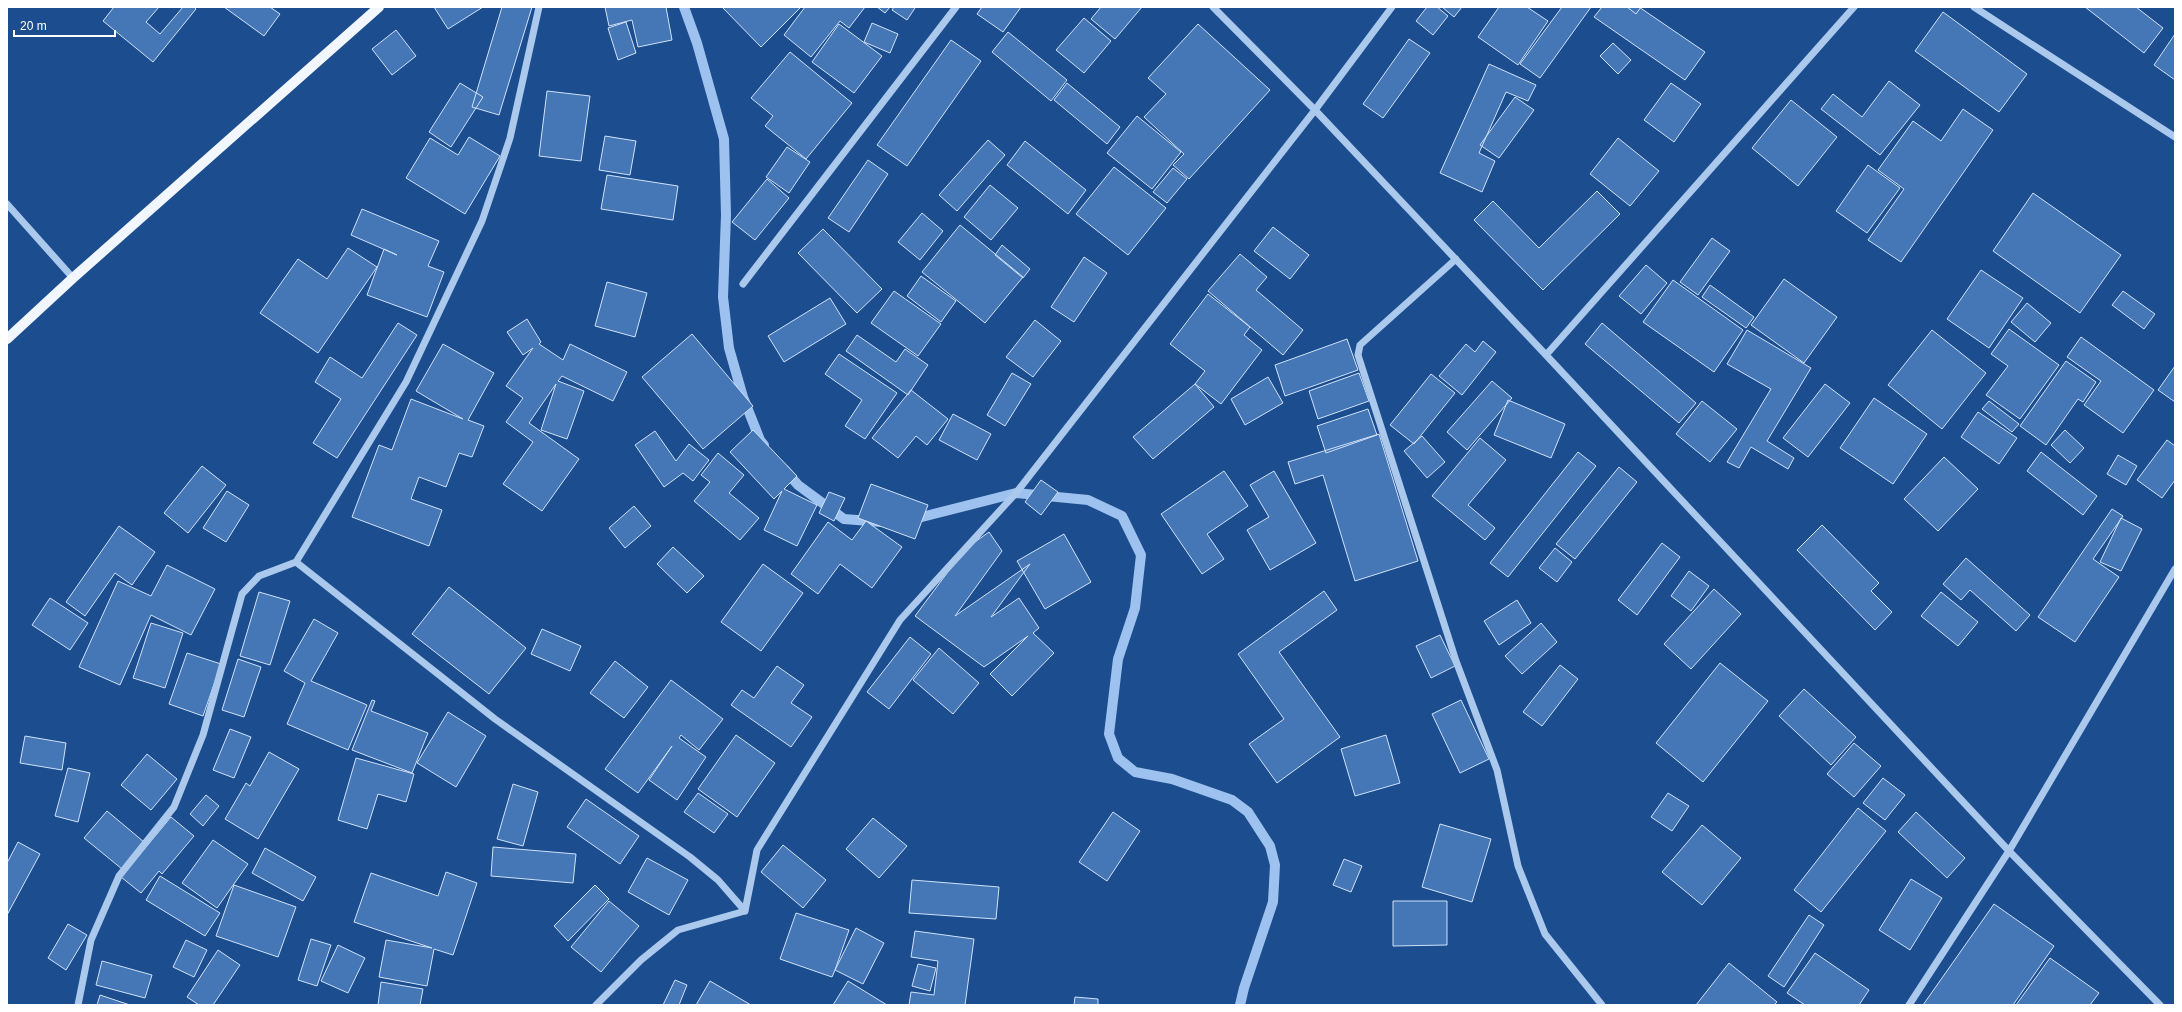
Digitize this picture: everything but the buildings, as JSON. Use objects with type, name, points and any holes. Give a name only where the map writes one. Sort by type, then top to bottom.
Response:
[{"type":"main road","points":[[7,339],[73,278],[379,7]]},
{"type":"street","points":[[78,1005],[90,940],[119,876],[174,807],[203,735],[242,594],[259,576],[296,562],[406,382],[482,221],[510,138],[539,7]]},
{"type":"street","points":[[743,284],[956,7]]},
{"type":"street","points":[[1213,7],[1315,110],[1456,259],[2008,851],[2160,1005]]},
{"type":"street","points":[[745,911],[758,850],[900,620],[1016,493],[1315,110],[1392,7]]},
{"type":"street","points":[[1546,355],[1854,7]]},
{"type":"street","points":[[1974,7],[2175,137]]},
{"type":"street","points":[[7,204],[73,278]]},
{"type":"street","points":[[1456,259],[1360,345],[1358,355],[1456,661],[1497,770],[1518,866],[1545,934],[1602,1005]]},
{"type":"street","points":[[296,562],[495,719],[690,857],[718,880],[745,911]]},
{"type":"street","points":[[1909,1005],[2008,851],[2175,569]]},
{"type":"street","points":[[596,1005],[641,960],[678,930],[745,911]]},
{"type":"waterway","points":[[684,7],[697,43],[724,139],[726,215],[723,297],[729,348],[743,397],[760,440],[764,445]]},
{"type":"waterway","points":[[785,470],[798,485],[844,519],[882,522]]},
{"type":"waterway","points":[[910,520],[1016,493],[1088,500],[1122,516],[1141,555],[1135,608],[1118,659],[1109,734],[1118,758],[1135,772],[1172,779],[1232,800],[1248,812],[1270,846],[1275,865],[1273,902],[1244,988],[1240,1005]]}]
